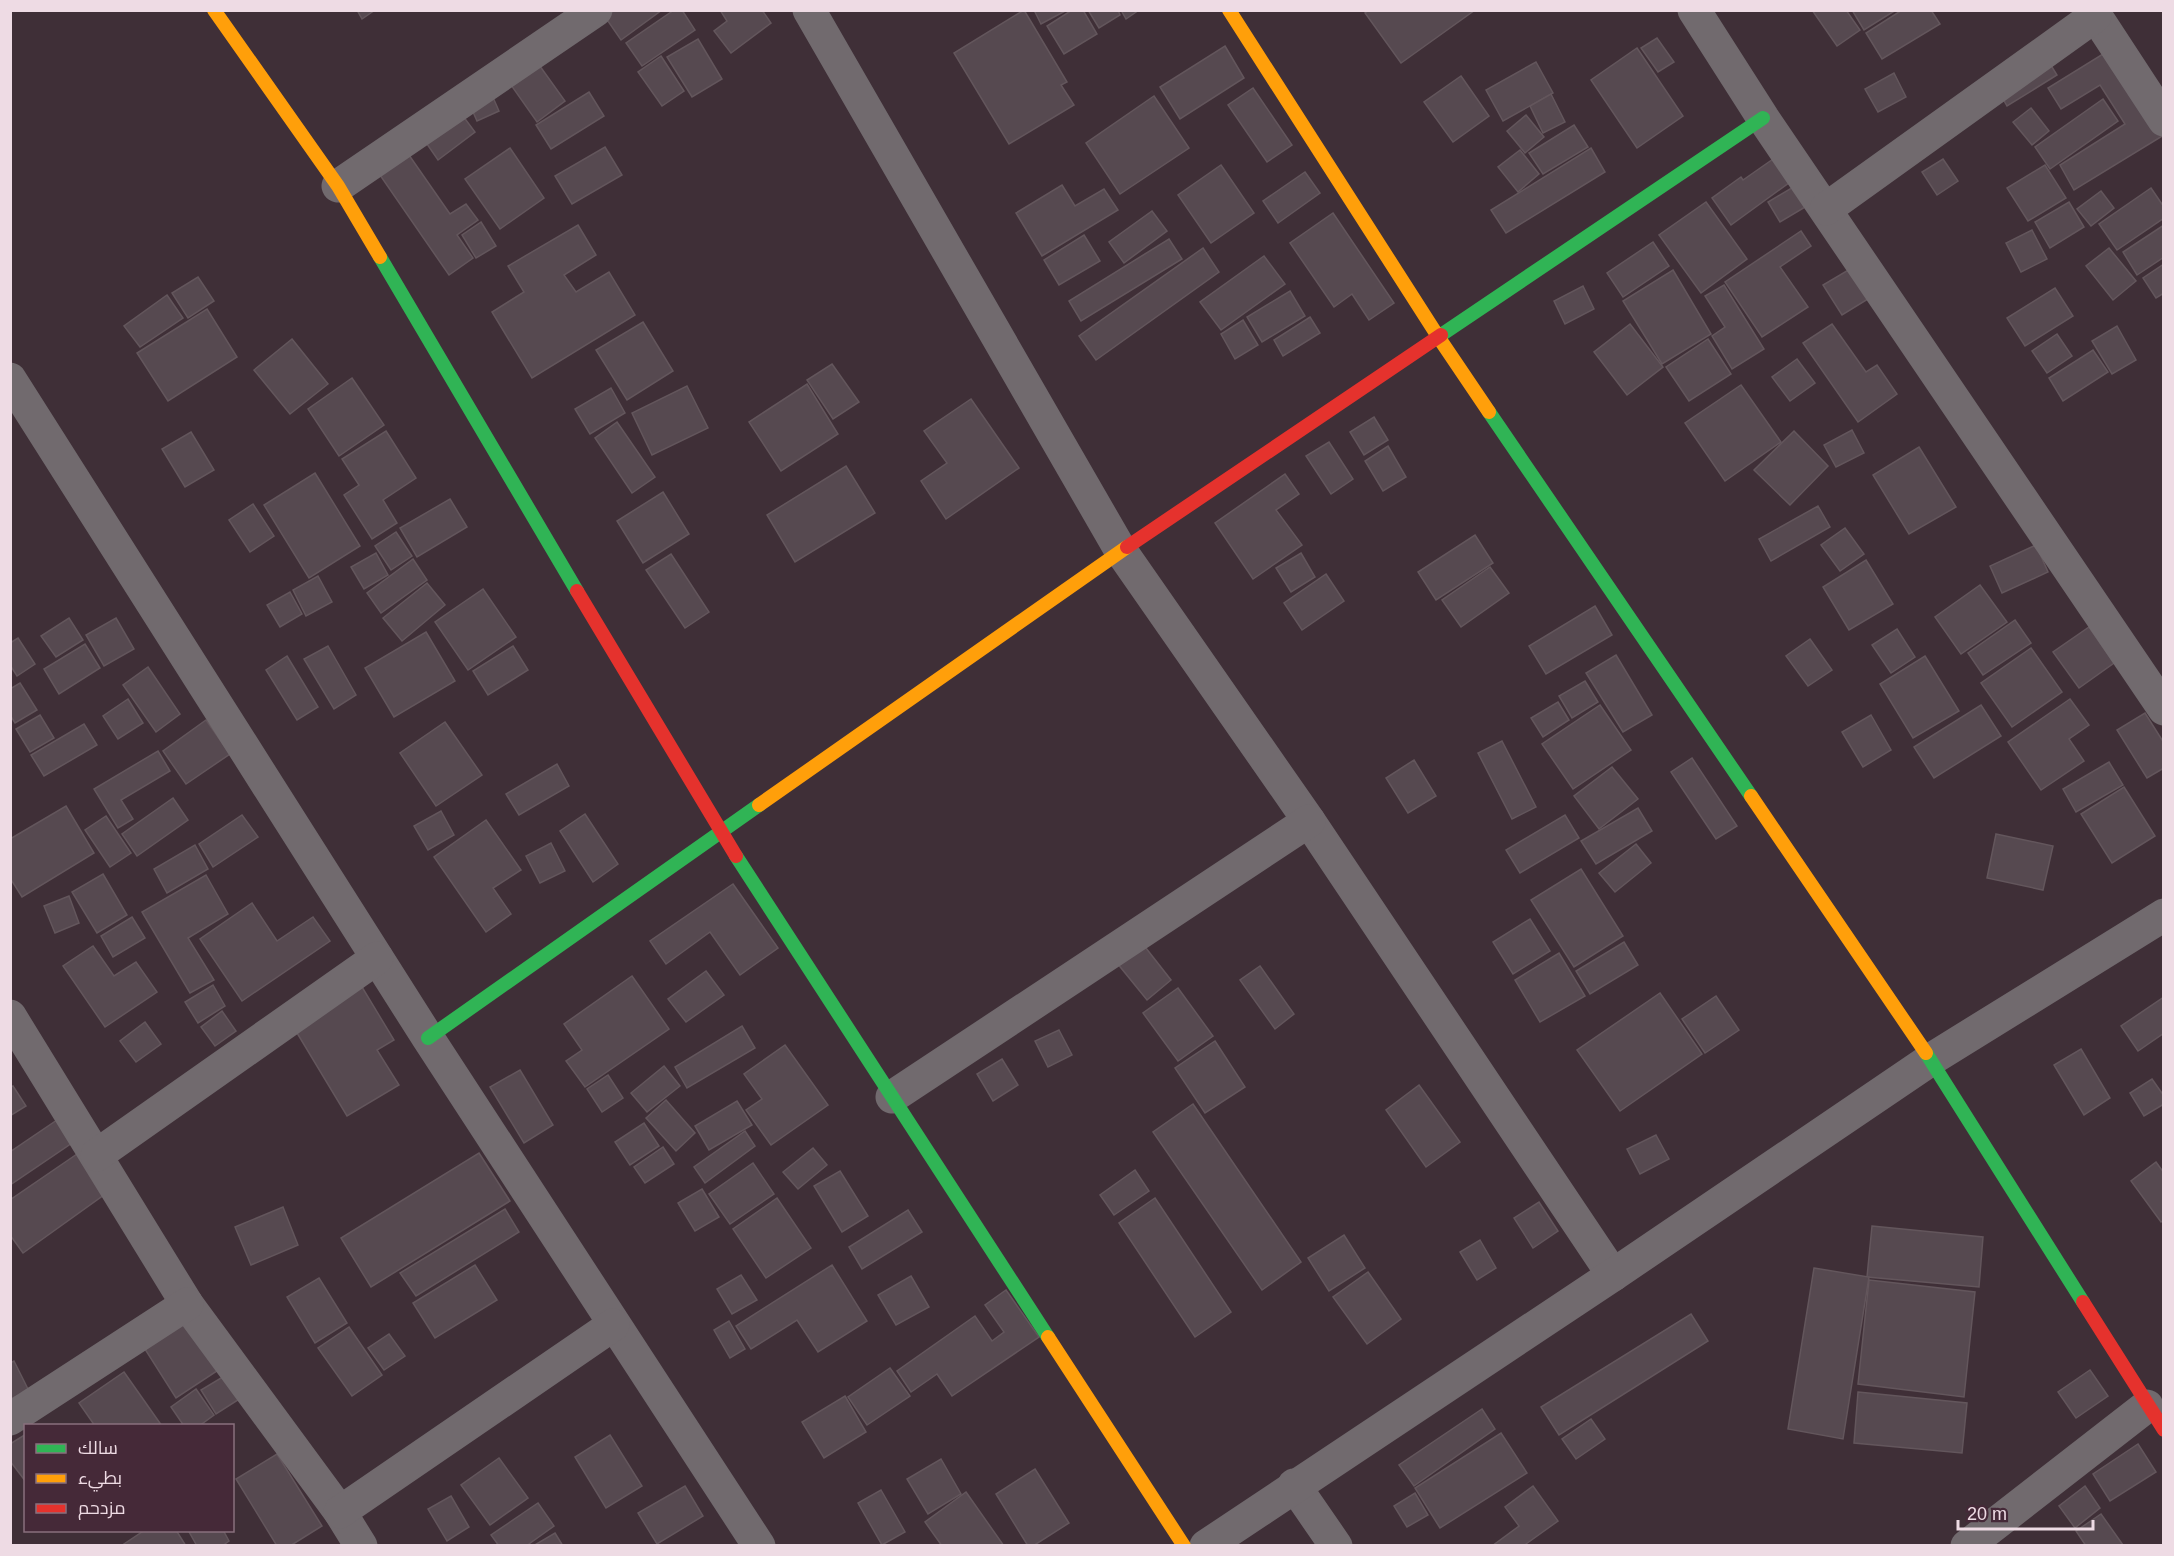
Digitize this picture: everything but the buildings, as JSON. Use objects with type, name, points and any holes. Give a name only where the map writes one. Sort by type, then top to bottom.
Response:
[{"type":"street","points":[[214,10],[338,186],[720,832],[1184,1545]]},
{"type":"street","points":[[338,186],[596,10]]},
{"type":"street","points":[[809,10],[1121,551],[1309,821],[1612,1275]]},
{"type":"street","points":[[1229,10],[1439,338],[1930,1060],[2155,1418],[1967,1545]]},
{"type":"street","points":[[1694,10],[1763,118],[2163,709]]},
{"type":"street","points":[[1826,209],[2094,14],[2163,120]]},
{"type":"street","points":[[428,1038],[1121,551],[1763,118]]},
{"type":"street","points":[[10,379],[428,1038],[759,1545]]},
{"type":"street","points":[[892,1098],[1309,821]]},
{"type":"street","points":[[1206,1545],[1930,1060],[2163,915]]},
{"type":"street","points":[[97,1155],[377,958]]},
{"type":"street","points":[[10,1016],[187,1304],[340,1512],[361,1545]]},
{"type":"street","points":[[10,1419],[187,1304]]},
{"type":"street","points":[[340,1512],[613,1324]]},
{"type":"street","points":[[1294,1485],[1336,1545]]},
{"type":"traffic: fast","points":[[1441,335],[1763,118]]},
{"type":"traffic: fast","points":[[380,257],[577,591]]},
{"type":"traffic: fast","points":[[1489,412],[1751,796]]},
{"type":"traffic: fast","points":[[428,1038],[759,805]]},
{"type":"traffic: fast","points":[[736,856],[1048,1337]]},
{"type":"traffic: fast","points":[[1926,1053],[2083,1302]]},
{"type":"traffic: slow","points":[[214,10],[338,186],[380,257]]},
{"type":"traffic: slow","points":[[1229,10],[1489,412]]},
{"type":"traffic: slow","points":[[759,805],[1127,547]]},
{"type":"traffic: slow","points":[[1751,796],[1926,1053]]},
{"type":"traffic: slow","points":[[1048,1337],[1184,1546]]},
{"type":"traffic: jam","points":[[1127,547],[1441,335]]},
{"type":"traffic: jam","points":[[577,591],[736,856]]},
{"type":"traffic: jam","points":[[2083,1302],[2164,1430]]}]
